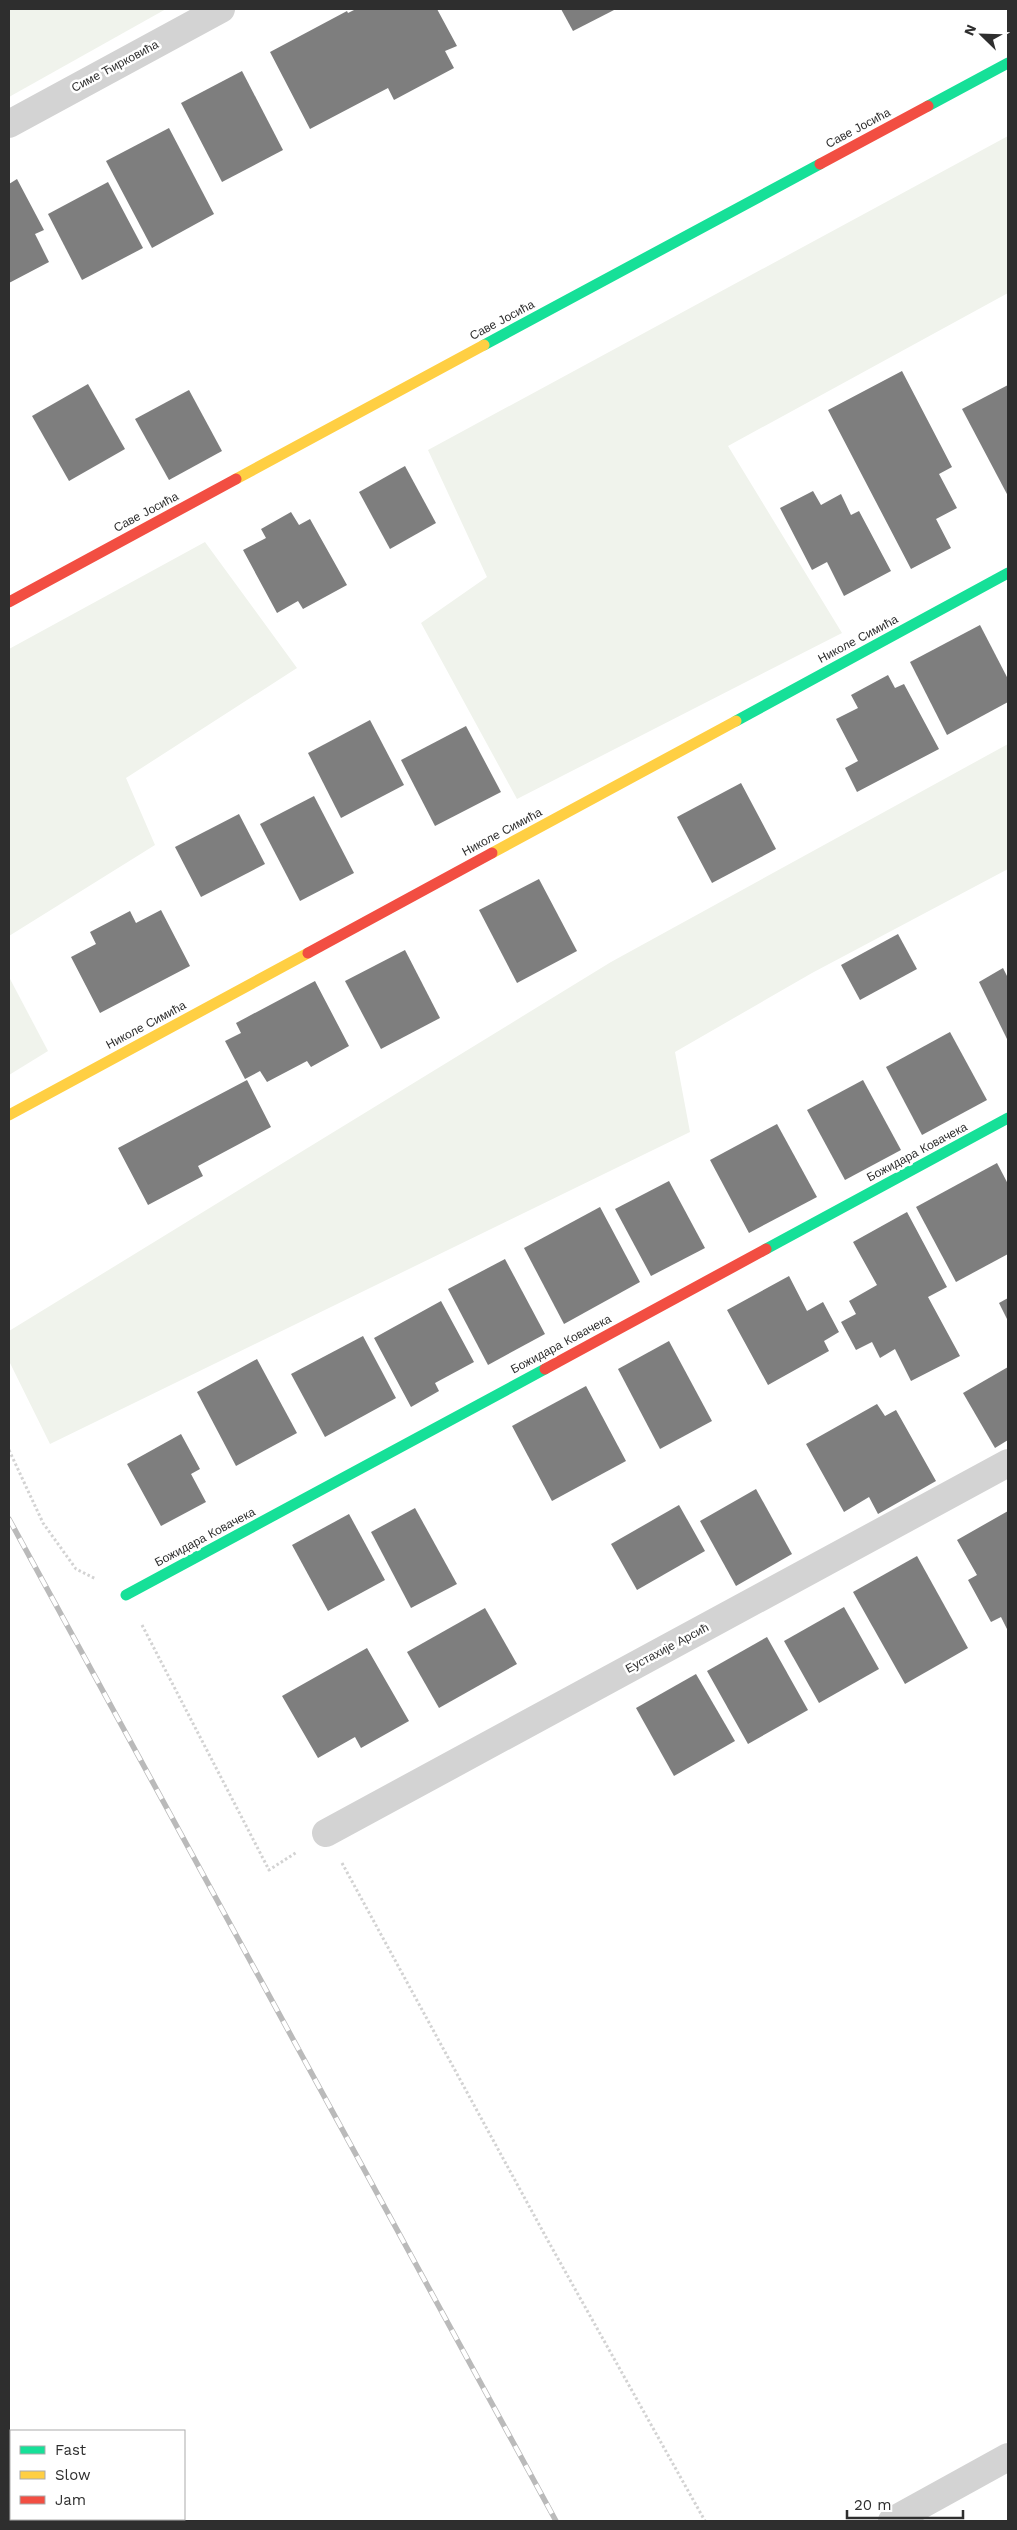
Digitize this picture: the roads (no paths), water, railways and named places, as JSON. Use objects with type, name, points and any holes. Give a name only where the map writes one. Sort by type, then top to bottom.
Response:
[{"type":"street","name":"Симе Ћирковића","points":[[9,124],[221,9]]},
{"type":"street","name":"Саве Јосића","points":[[9,602],[1008,63]]},
{"type":"street","name":"Николе Симића","points":[[9,1115],[1008,573]]},
{"type":"street","name":"Божидара Ковачека","points":[[126,1595],[1008,1118]]},
{"type":"street","name":"Еустахије Арсић","points":[[326,1833],[1008,1463]]},
{"type":"street","points":[[892,2521],[1008,2458]]},
{"type":"railway","points":[[9,1519],[556,2521]]}]
